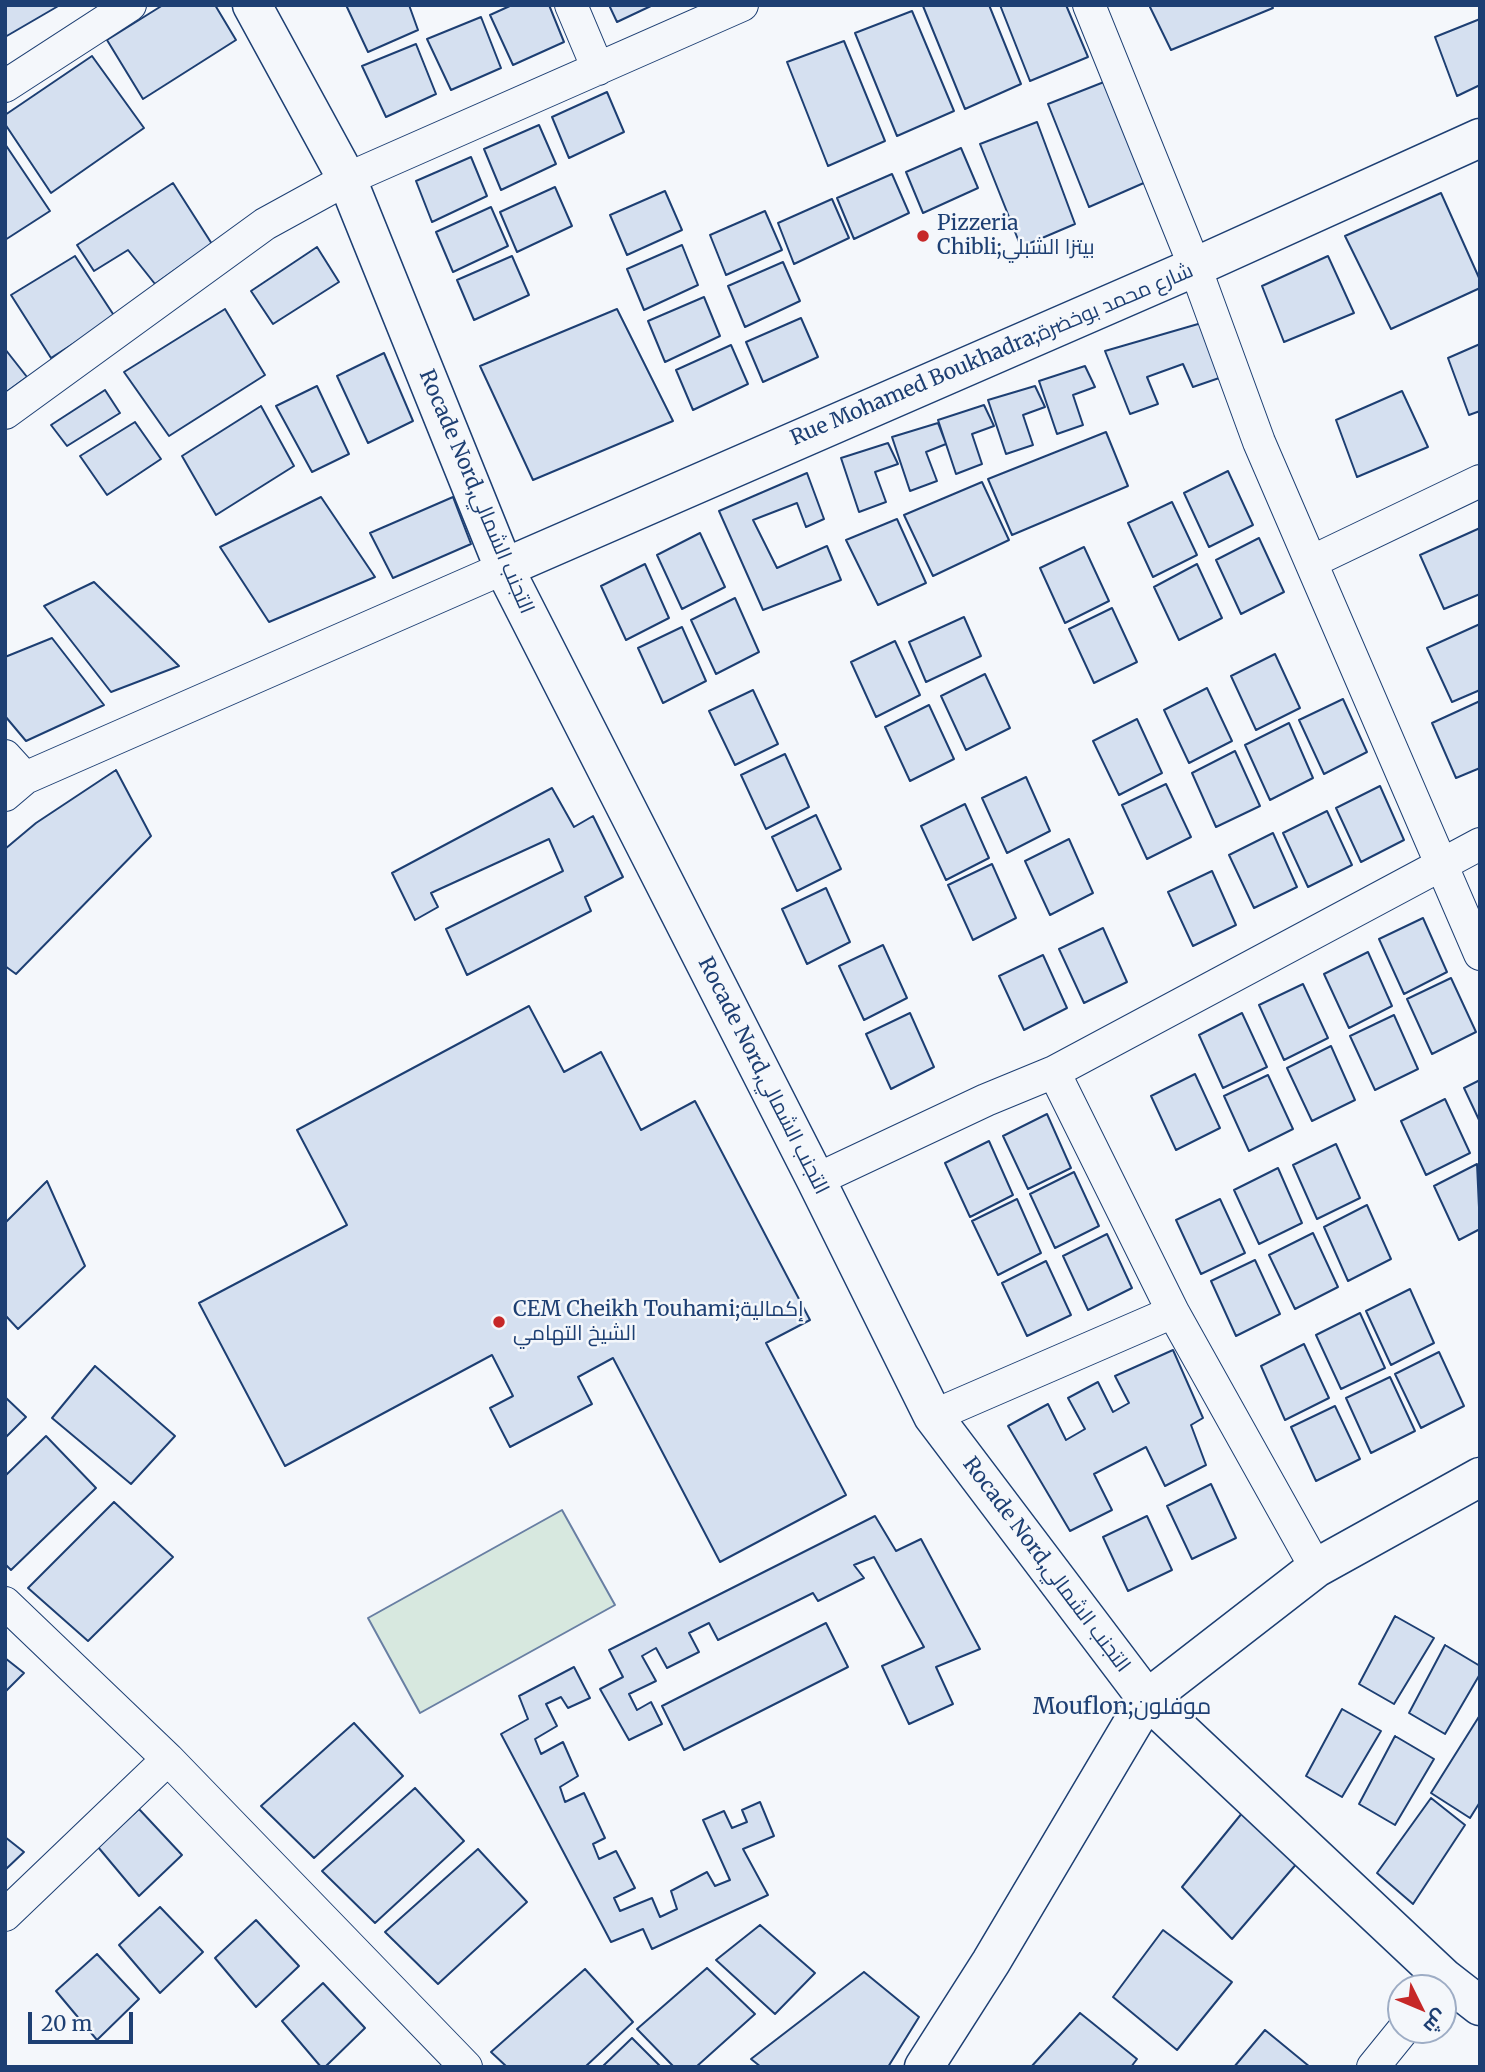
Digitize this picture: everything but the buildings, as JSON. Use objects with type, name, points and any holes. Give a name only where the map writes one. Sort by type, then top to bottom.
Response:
[{"type":"main road","name":"Rocade Nord,التجنب الشمالي","points":[[253,5],[347,179],[504,568],[816,1180],[933,1416],[1147,1699],[1431,1974]]},
{"type":"main road","name":"Rue Mohamed Boukhadra;شارع محمد بوخضرة","points":[[504,568],[1195,267],[1480,138]]},
{"type":"main road","points":[[924,2067],[991,1962],[1147,1699],[1316,1568],[1480,1477]]},
{"type":"main road","name":"Rocade Nord,التجنب الشمالي","points":[[1457,1993],[1480,2007]]},
{"type":"street","points":[[5,86],[130,5]]},
{"type":"street","points":[[571,5],[598,69]]},
{"type":"street","points":[[1089,5],[1195,267],[1259,442],[1480,954]]},
{"type":"street","points":[[5,413],[108,341],[213,259],[265,224],[347,179],[598,69],[721,9]]},
{"type":"street","points":[[1311,562],[1480,481]]},
{"type":"street","points":[[12,776],[504,568]]},
{"type":"street","points":[[816,1180],[986,1100],[1054,1072],[1480,844]]},
{"type":"street","points":[[1054,1072],[1173,1312],[1316,1568]]},
{"type":"street","points":[[933,1416],[1173,1312]]},
{"type":"street","points":[[5,1603],[168,1759],[466,2067]]},
{"type":"street","points":[[5,1915],[168,1759]]},
{"type":"street","points":[[1374,2067],[1392,2044]]},
{"type":"shaded area","points":[[562,1510],[615,1605],[420,1713],[368,1618]]},
{"type":"place","name":"Pizzeria Chibli;بيتزا الشبلي","points":[[923,236]]},
{"type":"place","name":"CEM Cheikh Touhami;إكمالية الشيخ التهامي","points":[[499,1322]]},
{"type":"district","name":"Mouflon;موفلون","points":[[1122,1707]]}]
